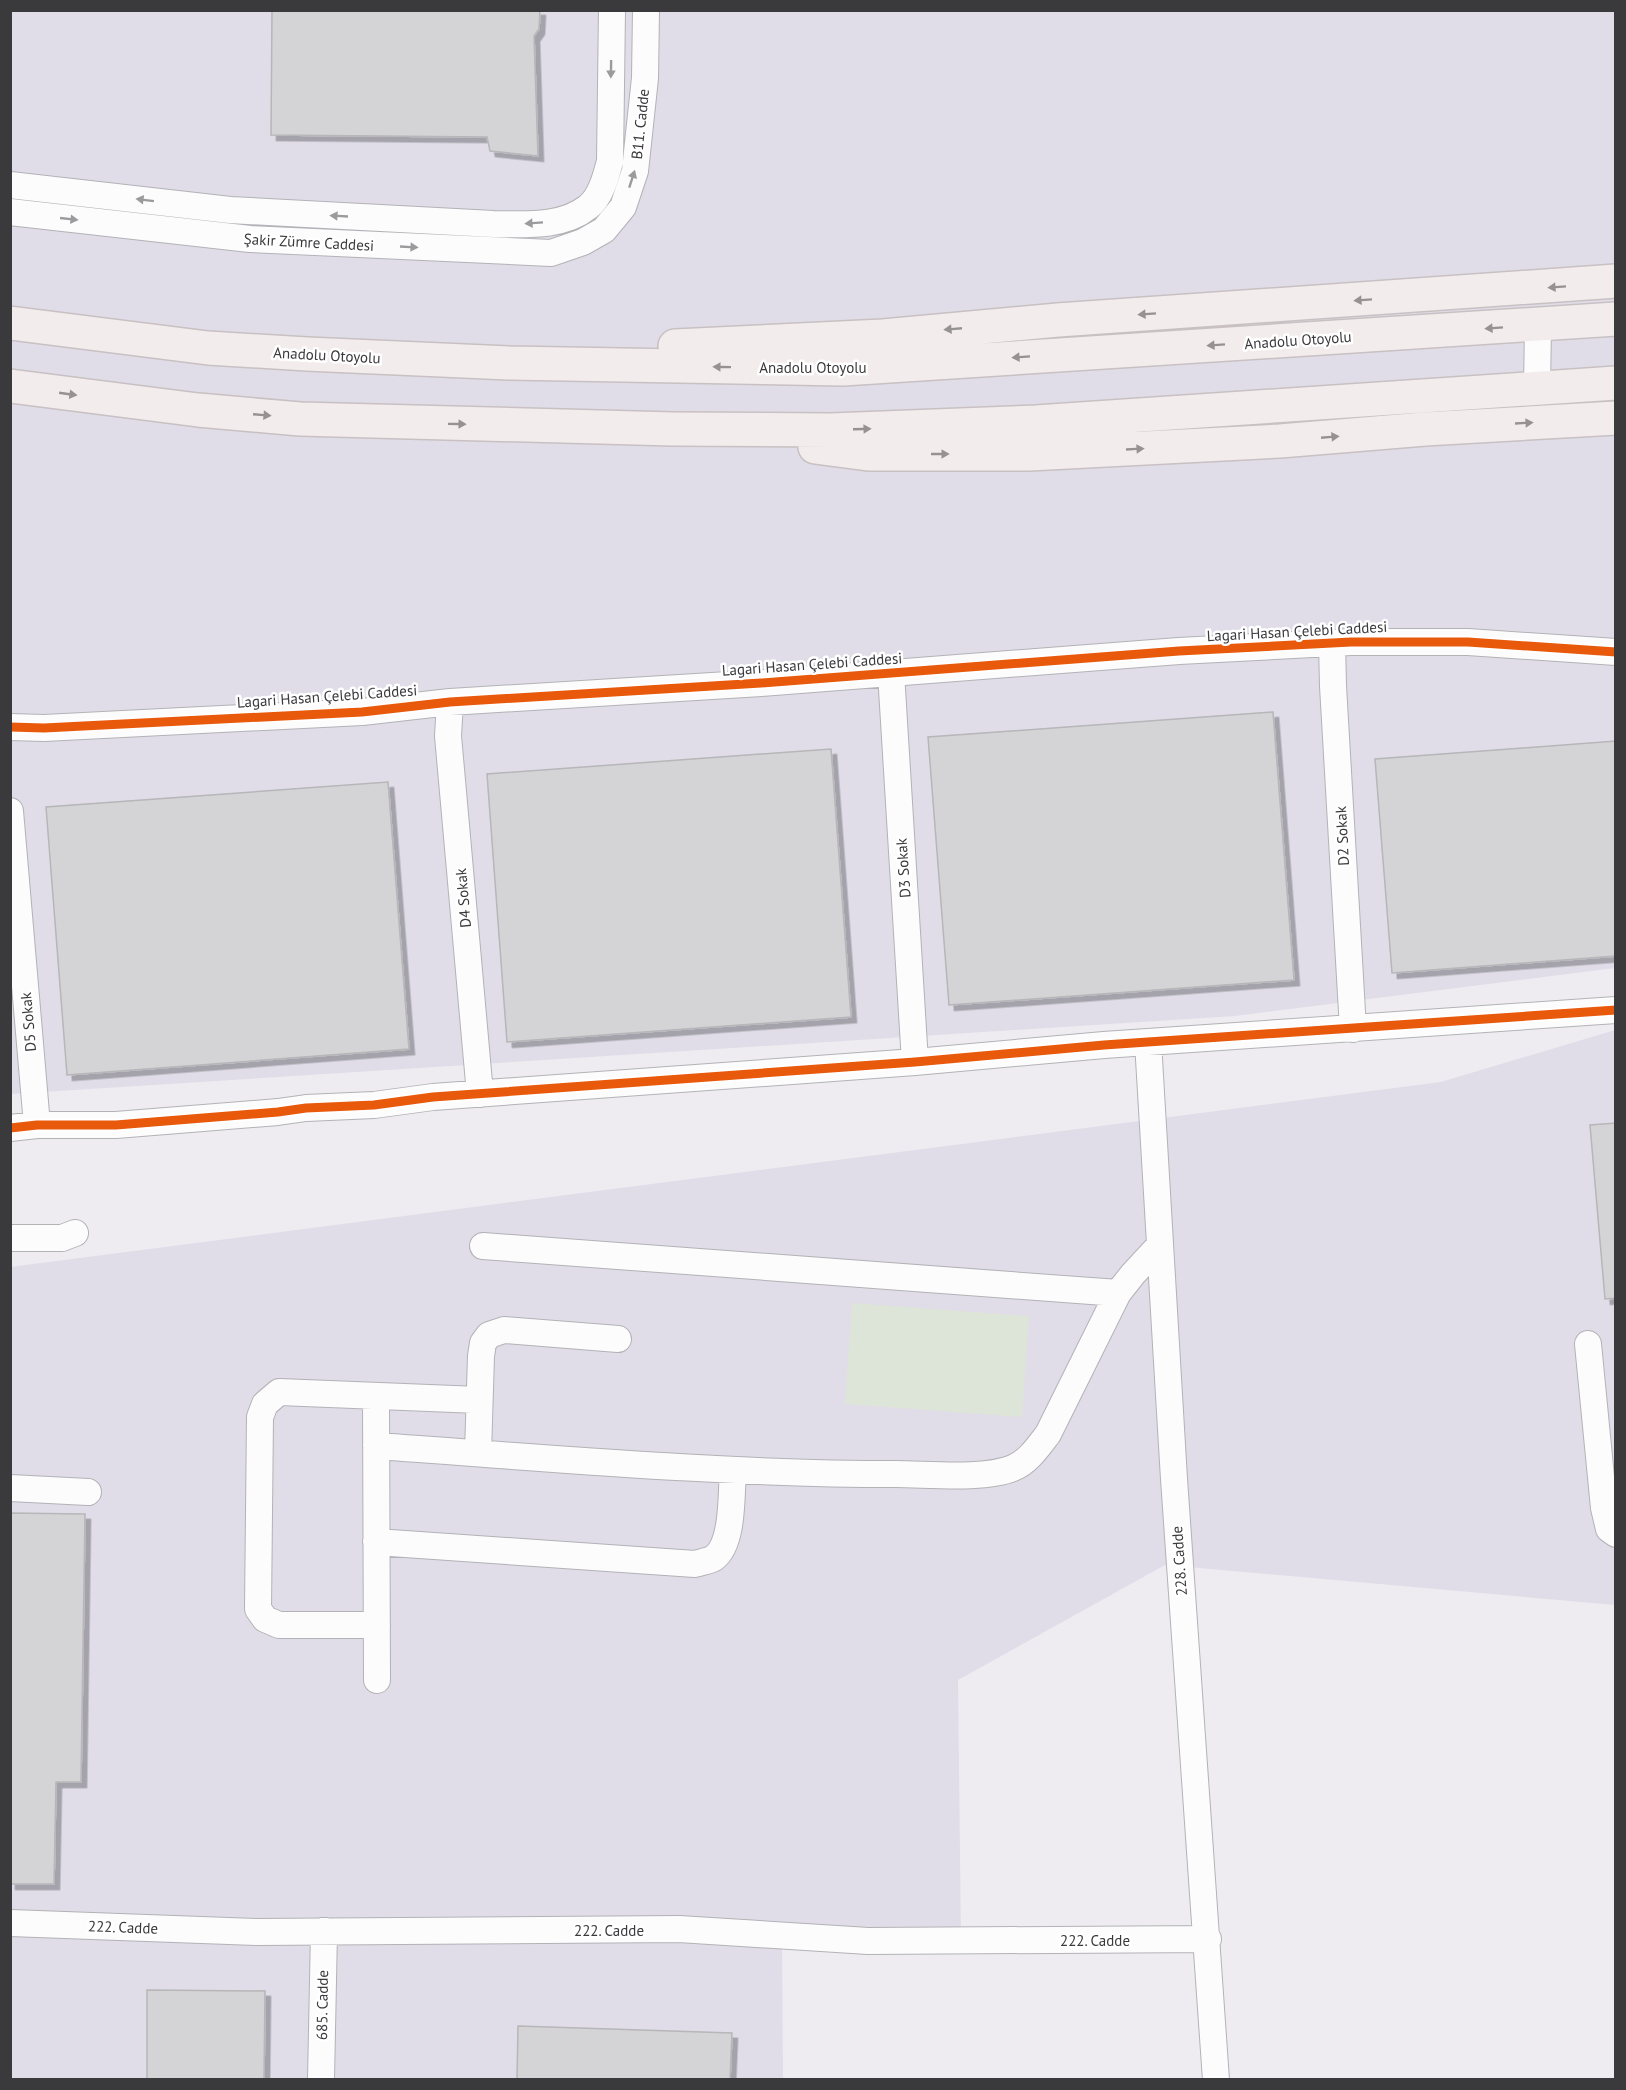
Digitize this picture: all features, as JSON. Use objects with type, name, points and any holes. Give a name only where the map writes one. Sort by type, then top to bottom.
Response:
[{"type":"highway","points":[[403,358],[883,336],[1070,319],[1611,283]]},
{"type":"highway","name":"Anadolu Otoyolu","points":[[10,323],[208,348],[520,363],[843,369],[1616,319]]},
{"type":"highway","points":[[10,386],[186,408],[300,418],[673,429],[831,430],[1036,423],[1616,383]]},
{"type":"highway","points":[[673,429],[868,454],[1029,454],[1280,441],[1425,429],[1616,418]]},
{"type":"street","name":"B11. Cadde","points":[[589,207],[604,182],[610,161],[612,10]]},
{"type":"street","name":"B11. Cadde","points":[[604,230],[622,207],[635,171],[645,78],[646,10]]},
{"type":"street","name":"Şakir Zümre Caddesi","points":[[10,185],[230,210],[493,224],[533,224],[558,221],[589,207]]},
{"type":"street","name":"Şakir Zümre Caddesi","points":[[10,212],[250,239],[551,253],[583,242],[604,230]]},
{"type":"street","points":[[1537,389],[1538,325]]},
{"type":"street","name":"Lagari Hasan Çelebi Caddesi","points":[[10,727],[44,728],[362,712],[450,702],[891,673],[1179,651],[1332,643],[1468,642],[1616,652]]},
{"type":"street","name":"D2 Sokak","points":[[1332,643],[1353,1029]]},
{"type":"street","name":"D3 Sokak","points":[[891,673],[915,1062]]},
{"type":"street","name":"D4 Sokak","points":[[450,702],[448,736],[480,1094]]},
{"type":"street","name":"D5 Sokak","points":[[10,812],[37,1125]]},
{"type":"street","points":[[10,1128],[37,1125],[116,1125],[306,1108],[374,1105],[433,1097],[915,1062],[1148,1042],[1616,1010]]},
{"type":"street","name":"228. Cadde","points":[[1148,1042],[1174,1491],[1208,1940],[1216,2079]]},
{"type":"street","points":[[10,1238],[62,1238],[75,1233]]},
{"type":"street","points":[[483,1246],[1118,1293]]},
{"type":"street","points":[[376,1446],[824,1474],[985,1474],[1011,1469],[1034,1452],[1048,1434],[1118,1293],[1159,1246]]},
{"type":"street","points":[[478,1453],[481,1356],[483,1343],[489,1335],[504,1330],[618,1339]]},
{"type":"street","points":[[1588,1344],[1604,1508],[1609,1529],[1616,1534]]},
{"type":"street","points":[[377,1625],[279,1625],[265,1619],[258,1609],[260,1417],[266,1404],[279,1392],[479,1400]]},
{"type":"street","points":[[375,1396],[377,1680]]},
{"type":"street","points":[[376,1542],[695,1564],[713,1559],[724,1545],[729,1524],[732,1470]]},
{"type":"street","points":[[10,1488],[88,1492]]},
{"type":"street","name":"222. Cadde","points":[[10,1923],[256,1932],[679,1929],[868,1941],[1208,1940]]},
{"type":"street","name":"685. Cadde","points":[[321,2079],[324,1931]]},
{"type":"shaded area","points":[[11,11],[1615,11],[1615,968],[1235,1016],[11,1094]]},
{"type":"shaded area","points":[[1615,1030],[1615,1605],[1165,1565],[958,1680],[961,1942],[782,1932],[783,2079],[11,2079],[10,1267],[1441,1082]]},
{"type":"shaded area","points":[[852,1303],[1029,1316],[1022,1417],[845,1404]]},
{"type":"building","points":[[272,10],[540,10],[539,29],[534,36],[538,156],[490,151],[487,137],[271,135]]},
{"type":"building","points":[[1273,712],[1294,980],[949,1005],[928,737]]},
{"type":"building","points":[[1616,741],[1616,956],[1392,973],[1375,759]]},
{"type":"building","points":[[831,749],[851,1017],[507,1042],[487,774]]},
{"type":"building","points":[[388,782],[409,1049],[67,1075],[46,807]]},
{"type":"building","points":[[1616,1123],[1616,1298],[1605,1299],[1590,1125]]},
{"type":"building","points":[[10,1513],[85,1514],[81,1782],[56,1782],[54,1884],[10,1884]]},
{"type":"building","points":[[147,1990],[265,1991],[264,2079],[147,2079]]},
{"type":"building","points":[[518,2026],[732,2033],[730,2079],[517,2079]]},
{"type":"cycle path","points":[[10,727],[44,728],[362,712],[450,702],[761,683],[1179,651],[1351,642],[1468,642],[1616,652]]},
{"type":"cycle path","points":[[10,1128],[37,1125],[116,1125],[306,1108],[374,1105],[433,1097],[915,1062],[1104,1045],[1616,1010]]}]
